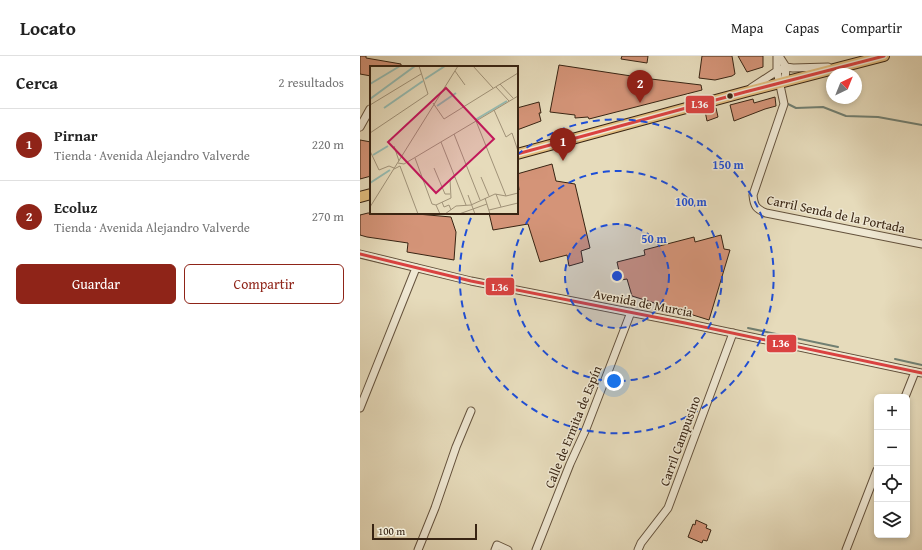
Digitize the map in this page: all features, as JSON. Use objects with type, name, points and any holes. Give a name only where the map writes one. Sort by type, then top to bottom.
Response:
[{"type":"main road","points":[[518,154],[884,56]]},
{"type":"main road","points":[[360,197],[370,194]]},
{"type":"street","points":[[778,56],[786,67]]},
{"type":"street","points":[[778,56],[777,71],[782,83]]},
{"type":"street","points":[[782,83],[786,67]]},
{"type":"street","points":[[745,92],[777,71],[786,67],[840,67]]},
{"type":"street","name":"Carril Senda de la Portada","points":[[782,83],[784,104],[753,195],[754,204],[758,210],[922,244]]},
{"type":"street","points":[[360,127],[370,109]]},
{"type":"street","name":"Avenida de Murcia","points":[[360,254],[471,281],[631,312],[919,373]]},
{"type":"street","points":[[360,408],[416,268]]},
{"type":"street","name":"Calle de Ermita de Espín","points":[[536,550],[586,428],[631,312]]},
{"type":"street","name":"Carril Campusino","points":[[638,550],[641,543],[668,508],[733,333]]},
{"type":"street","points":[[907,394],[919,373]]},
{"type":"street","points":[[418,550],[471,411]]},
{"type":"street","points":[[846,550],[874,478]]},
{"type":"street","points":[[495,550],[497,545],[508,550]]},
{"type":"building","points":[[360,56],[401,64],[401,66],[370,66],[370,76],[360,74]]},
{"type":"building","points":[[622,56],[648,56],[647,63],[621,59]]},
{"type":"building","points":[[702,56],[732,56],[735,74],[715,80],[699,78]]},
{"type":"building","points":[[738,56],[763,56],[763,67],[747,72]]},
{"type":"building","points":[[559,65],[701,85],[702,90],[589,119],[588,117],[575,118],[575,115],[550,112]]},
{"type":"building","points":[[775,97],[776,106],[734,121],[730,105],[753,99],[754,103]]},
{"type":"building","points":[[539,102],[541,121],[518,130],[518,108]]},
{"type":"building","points":[[716,108],[718,117],[707,121],[705,111]]},
{"type":"building","points":[[360,140],[370,142],[370,176],[360,179]]},
{"type":"building","points":[[552,164],[556,181],[575,184],[590,248],[581,251],[583,262],[569,266],[567,255],[540,262],[528,224],[493,230],[489,214],[518,214],[518,174]]},
{"type":"building","points":[[368,213],[417,214],[451,217],[456,232],[454,260],[407,252],[408,243],[360,235],[360,215]]},
{"type":"building","points":[[721,235],[724,249],[730,250],[709,320],[632,296],[627,279],[621,280],[617,262],[645,255],[644,250],[694,237],[695,242]]},
{"type":"building","points":[[696,520],[707,525],[706,528],[711,530],[707,541],[703,540],[702,543],[688,537],[693,524],[695,525]]},
{"type":"waterway","points":[[788,104],[796,108],[823,107],[846,116],[878,117],[922,125]]},
{"type":"waterway","points":[[748,328],[838,347]]},
{"type":"waterway","points":[[895,359],[922,365]]},
{"type":"transit line","name":"L36","points":[[518,154],[884,56]]},
{"type":"transit line","name":"L36","points":[[360,254],[471,281],[685,323],[922,373]]},
{"type":"place","name":"Ecoluz","points":[[640,103]]},
{"type":"place","name":"Pirnar","points":[[563,161]]}]
